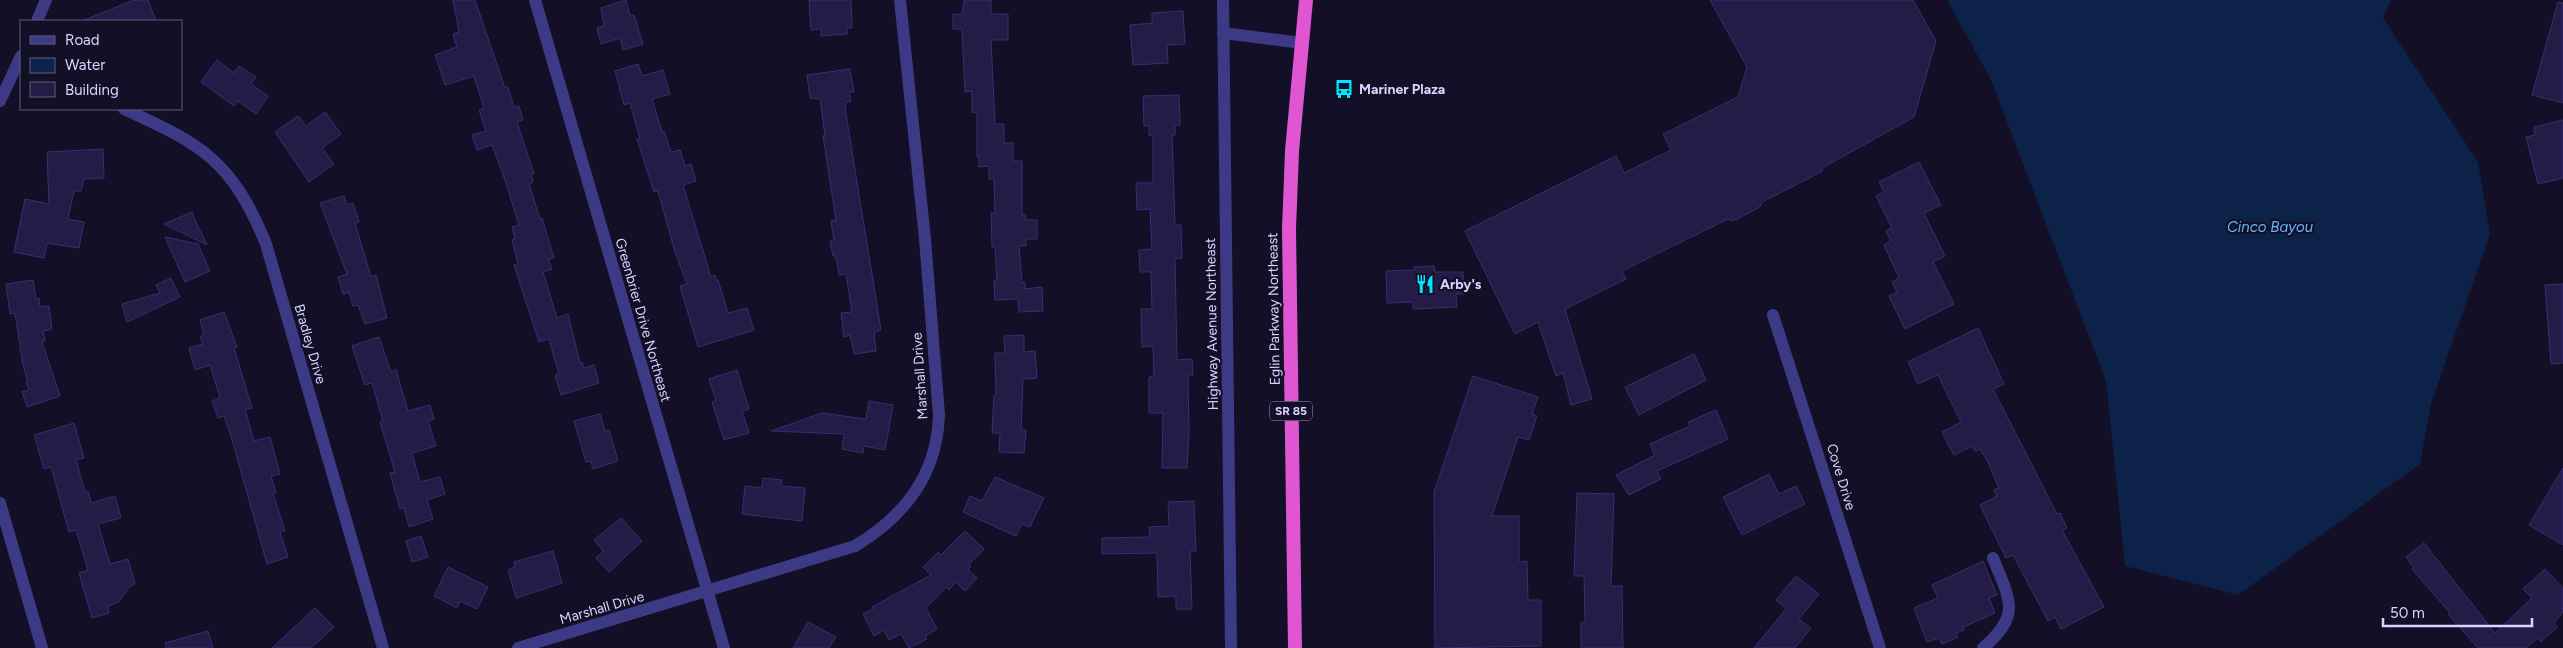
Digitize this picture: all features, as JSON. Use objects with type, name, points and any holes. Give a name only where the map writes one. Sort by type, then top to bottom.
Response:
[{"type":"highway","name":"Eglin Parkway Northeast","points":[[1295,648],[1289,228],[1292,152],[1306,0]]},
{"type":"street","points":[[37,20],[46,0]]},
{"type":"street","name":"Greenbrier Drive Northeast","points":[[535,0],[724,648]]},
{"type":"street","name":"Marshall Drive","points":[[518,648],[838,552],[868,538],[896,517],[916,492],[932,460],[939,431],[939,415],[925,239],[900,0]]},
{"type":"street","name":"Highway Avenue Northeast","points":[[1223,0],[1231,648]]},
{"type":"street","points":[[1223,33],[1302,44]]},
{"type":"street","points":[[0,100],[20,62]]},
{"type":"street","name":"Bradley Drive","points":[[126,110],[184,138],[210,157],[226,172],[252,210],[266,244],[383,648]]},
{"type":"street","name":"Cove Drive","points":[[1773,315],[1880,648]]},
{"type":"street","points":[[0,503],[42,648]]},
{"type":"street","points":[[1983,648],[2000,634],[2009,612],[2009,598],[1993,558]]},
{"type":"water","name":"Cinco Bayou","points":[[1947,0],[2391,0],[2383,18],[2478,162],[2490,234],[2431,404],[2420,464],[2238,595],[2125,566],[2106,381],[1991,80]]},
{"type":"building","points":[[134,0],[148,0],[156,20],[84,20]]},
{"type":"building","points":[[453,0],[475,0],[505,88],[508,87],[514,107],[519,106],[523,120],[517,122],[534,174],[531,174],[533,182],[529,184],[554,258],[548,259],[552,269],[543,272],[557,318],[568,314],[580,363],[582,362],[584,368],[594,365],[599,383],[561,395],[555,375],[559,374],[549,339],[539,342],[514,265],[518,264],[512,240],[515,239],[512,227],[519,225],[505,180],[492,145],[477,150],[472,135],[486,131],[479,110],[484,108],[474,76],[445,85],[435,55],[457,47],[453,34],[459,32]]},
{"type":"building","points":[[626,0],[630,16],[634,15],[643,44],[623,50],[620,38],[601,44],[597,28],[604,26],[601,8]]},
{"type":"building","points":[[809,0],[851,0],[852,28],[847,28],[847,34],[821,36],[821,29],[811,30]]},
{"type":"building","points":[[964,0],[991,0],[991,14],[1008,14],[1008,40],[991,40],[995,124],[1004,124],[1004,143],[1013,143],[1013,161],[1022,161],[1022,215],[1025,215],[1025,220],[1037,220],[1037,239],[1026,239],[1026,246],[1019,246],[1022,283],[1025,282],[1025,289],[1042,287],[1043,311],[1019,312],[1018,299],[995,300],[994,280],[997,280],[995,247],[992,247],[991,213],[995,213],[994,179],[989,179],[989,166],[979,167],[979,157],[977,157],[977,112],[972,113],[972,91],[965,92],[962,29],[953,29],[953,14],[962,14]]},
{"type":"building","points":[[1710,0],[1913,0],[1936,41],[1914,117],[1822,168],[1823,171],[1762,202],[1760,207],[1733,221],[1728,219],[1622,271],[1626,279],[1565,309],[1592,399],[1571,405],[1563,373],[1556,376],[1538,322],[1515,334],[1465,231],[1616,156],[1624,173],[1671,150],[1663,134],[1738,97],[1747,67]]},
{"type":"building","points":[[2558,2],[2563,3],[2563,103],[2532,95]]},
{"type":"building","points":[[1183,11],[1185,44],[1167,45],[1168,63],[1133,65],[1130,25],[1152,23],[1152,13]]},
{"type":"building","points":[[217,60],[234,73],[239,66],[256,77],[251,84],[268,96],[256,114],[238,101],[234,106],[201,82]]},
{"type":"building","points":[[638,64],[642,76],[663,70],[670,94],[652,99],[662,132],[664,131],[671,152],[680,150],[685,166],[691,164],[696,181],[683,185],[711,277],[715,275],[716,280],[718,280],[728,313],[747,308],[754,330],[698,347],[680,286],[687,284],[675,252],[658,191],[654,192],[637,139],[640,139],[630,103],[624,105],[615,71]]},
{"type":"building","points":[[850,69],[854,92],[849,92],[851,102],[845,102],[846,114],[881,330],[874,332],[876,351],[854,354],[850,335],[844,337],[841,313],[852,312],[846,274],[839,275],[836,256],[833,256],[830,241],[834,240],[831,221],[836,220],[823,136],[825,136],[820,99],[810,98],[807,75]]},
{"type":"building","points":[[1179,95],[1180,125],[1175,125],[1175,135],[1172,135],[1175,225],[1181,225],[1182,258],[1175,259],[1177,360],[1192,359],[1193,375],[1188,375],[1189,433],[1187,468],[1162,468],[1163,413],[1149,413],[1149,377],[1154,376],[1153,346],[1142,347],[1141,309],[1152,309],[1151,272],[1140,272],[1139,250],[1152,249],[1150,209],[1137,210],[1136,183],[1153,183],[1153,135],[1149,136],[1149,126],[1144,126],[1143,96]]},
{"type":"building","points":[[325,112],[341,134],[322,148],[334,164],[309,182],[275,132],[298,116],[306,126]]},
{"type":"building","points":[[2563,120],[2563,178],[2538,184],[2526,137],[2535,135],[2534,127]]},
{"type":"building","points":[[103,149],[104,178],[84,179],[81,191],[74,191],[68,219],[84,222],[79,248],[47,243],[44,258],[14,252],[25,199],[49,204],[47,152]]},
{"type":"building","points":[[1919,162],[1941,205],[1924,213],[1945,256],[1933,262],[1954,304],[1905,329],[1889,296],[1897,292],[1892,282],[1899,278],[1884,245],[1891,241],[1886,231],[1892,228],[1876,196],[1884,192],[1879,182]]},
{"type":"building","points":[[344,196],[347,205],[353,203],[359,222],[355,223],[371,277],[376,275],[387,318],[365,324],[358,305],[353,306],[349,292],[343,294],[338,277],[347,274],[320,203]]},
{"type":"building","points":[[192,212],[195,220],[207,245],[164,224]]},
{"type":"building","points":[[165,237],[198,244],[210,271],[185,282]]},
{"type":"building","name":"Arby's","points":[[1434,266],[1435,272],[1463,272],[1464,294],[1456,294],[1457,307],[1413,309],[1413,302],[1387,303],[1386,271],[1414,270],[1414,267]]},
{"type":"building","points":[[171,278],[180,297],[127,322],[122,304],[160,293],[156,285]]},
{"type":"building","points":[[33,280],[36,299],[39,298],[40,307],[49,306],[52,329],[43,331],[45,341],[42,342],[60,396],[27,407],[22,392],[29,390],[26,382],[28,382],[23,365],[15,313],[10,314],[6,284]]},
{"type":"building","points":[[2563,284],[2563,363],[2551,364],[2545,285]]},
{"type":"building","points":[[224,312],[237,347],[234,348],[252,408],[245,410],[254,441],[270,437],[280,474],[271,476],[276,493],[273,493],[285,531],[280,532],[288,557],[267,564],[231,436],[224,416],[218,418],[212,401],[220,398],[210,365],[195,370],[189,348],[203,344],[200,337],[204,335],[200,320]]},
{"type":"building","points":[[1978,328],[2004,384],[1993,389],[2057,514],[2060,513],[2067,528],[2062,530],[2104,607],[2061,629],[2055,617],[2048,621],[2013,555],[2006,558],[1980,505],[1997,496],[1994,490],[1999,488],[1987,460],[1980,449],[1975,451],[1972,446],[1954,455],[1942,432],[1961,422],[1938,375],[1918,384],[1908,362]]},
{"type":"building","points":[[1024,335],[1024,352],[1035,351],[1037,378],[1023,379],[1021,430],[1026,430],[1024,453],[999,452],[1000,433],[992,433],[994,395],[996,395],[995,353],[1005,353],[1004,336]]},
{"type":"building","points":[[379,337],[391,372],[396,370],[408,411],[430,405],[434,419],[428,421],[436,446],[412,453],[420,482],[440,477],[445,494],[427,500],[433,519],[409,527],[404,508],[400,509],[390,473],[395,472],[380,422],[383,421],[372,383],[365,385],[352,346]]},
{"type":"building","points":[[1694,354],[1706,380],[1639,415],[1625,387]]},
{"type":"building","points":[[737,370],[749,409],[742,411],[749,433],[724,440],[712,402],[716,401],[709,379]]},
{"type":"building","points":[[1473,376],[1538,397],[1532,414],[1537,416],[1529,440],[1518,437],[1492,516],[1519,516],[1519,562],[1527,561],[1528,600],[1541,600],[1541,646],[1435,648],[1434,492]]},
{"type":"building","points":[[869,401],[893,405],[885,450],[864,446],[863,453],[842,449],[844,434],[771,431],[822,413],[866,419]]},
{"type":"building","points":[[1716,410],[1728,439],[1657,471],[1661,479],[1629,495],[1616,475],[1655,455],[1650,444],[1690,426],[1688,422]]},
{"type":"building","points":[[600,414],[605,431],[609,430],[618,461],[593,469],[591,461],[586,462],[574,421]]},
{"type":"building","points":[[74,423],[84,458],[76,460],[85,492],[88,491],[91,503],[115,496],[121,518],[98,524],[110,564],[128,559],[135,584],[130,586],[119,602],[108,606],[109,613],[92,618],[79,573],[88,570],[76,530],[69,532],[51,467],[44,469],[34,435]]},
{"type":"building","points":[[2563,468],[2563,545],[2529,525]]},
{"type":"building","points":[[1769,474],[1779,494],[1796,486],[1805,504],[1742,535],[1723,497]]},
{"type":"building","points":[[995,477],[1044,498],[1030,527],[1022,524],[1016,536],[963,512],[970,496],[982,501]]},
{"type":"building","points":[[763,478],[782,480],[781,486],[805,488],[802,521],[742,514],[745,486],[762,488]]},
{"type":"building","points":[[1577,493],[1614,494],[1611,586],[1622,586],[1623,648],[1581,648],[1581,623],[1585,622],[1584,576],[1574,576]]},
{"type":"building","points":[[1194,501],[1196,551],[1190,551],[1192,609],[1176,609],[1176,596],[1158,597],[1157,553],[1102,554],[1102,538],[1150,537],[1149,527],[1169,526],[1168,502]]},
{"type":"building","points":[[621,518],[642,541],[609,572],[596,558],[603,551],[594,540]]},
{"type":"building","points":[[965,531],[984,549],[969,564],[971,566],[968,570],[977,578],[965,591],[956,582],[949,590],[946,587],[926,608],[937,629],[925,636],[927,639],[909,648],[901,634],[889,640],[884,630],[874,636],[863,614],[873,609],[872,607],[931,575],[923,567],[938,552],[941,555]]},
{"type":"building","points":[[421,536],[428,557],[412,562],[406,541]]},
{"type":"building","points":[[2424,543],[2495,633],[2532,598],[2523,589],[2545,569],[2563,588],[2563,612],[2554,623],[2557,627],[2541,642],[2538,638],[2526,648],[2478,648],[2412,569],[2414,568],[2406,557]]},
{"type":"building","points":[[553,551],[562,583],[516,598],[508,570],[515,567],[514,562]]},
{"type":"building","points":[[1983,561],[1997,595],[1989,598],[1995,613],[1963,627],[1964,630],[1956,633],[1958,637],[1942,644],[1939,638],[1927,642],[1914,608],[1938,598],[1932,585]]},
{"type":"building","points":[[448,567],[488,587],[477,609],[460,601],[457,608],[434,596]]},
{"type":"building","points":[[1796,576],[1819,594],[1799,619],[1811,628],[1795,648],[1754,648],[1786,609],[1776,600]]},
{"type":"building","points":[[315,608],[334,627],[311,648],[272,648]]},
{"type":"building","points":[[808,622],[836,637],[829,648],[793,648]]},
{"type":"building","points":[[208,631],[213,648],[166,648],[165,643]]},
{"type":"place","name":"Mariner Plaza","points":[[1344,89]]},
{"type":"place","name":"Arby's","points":[[1425,284]]}]
